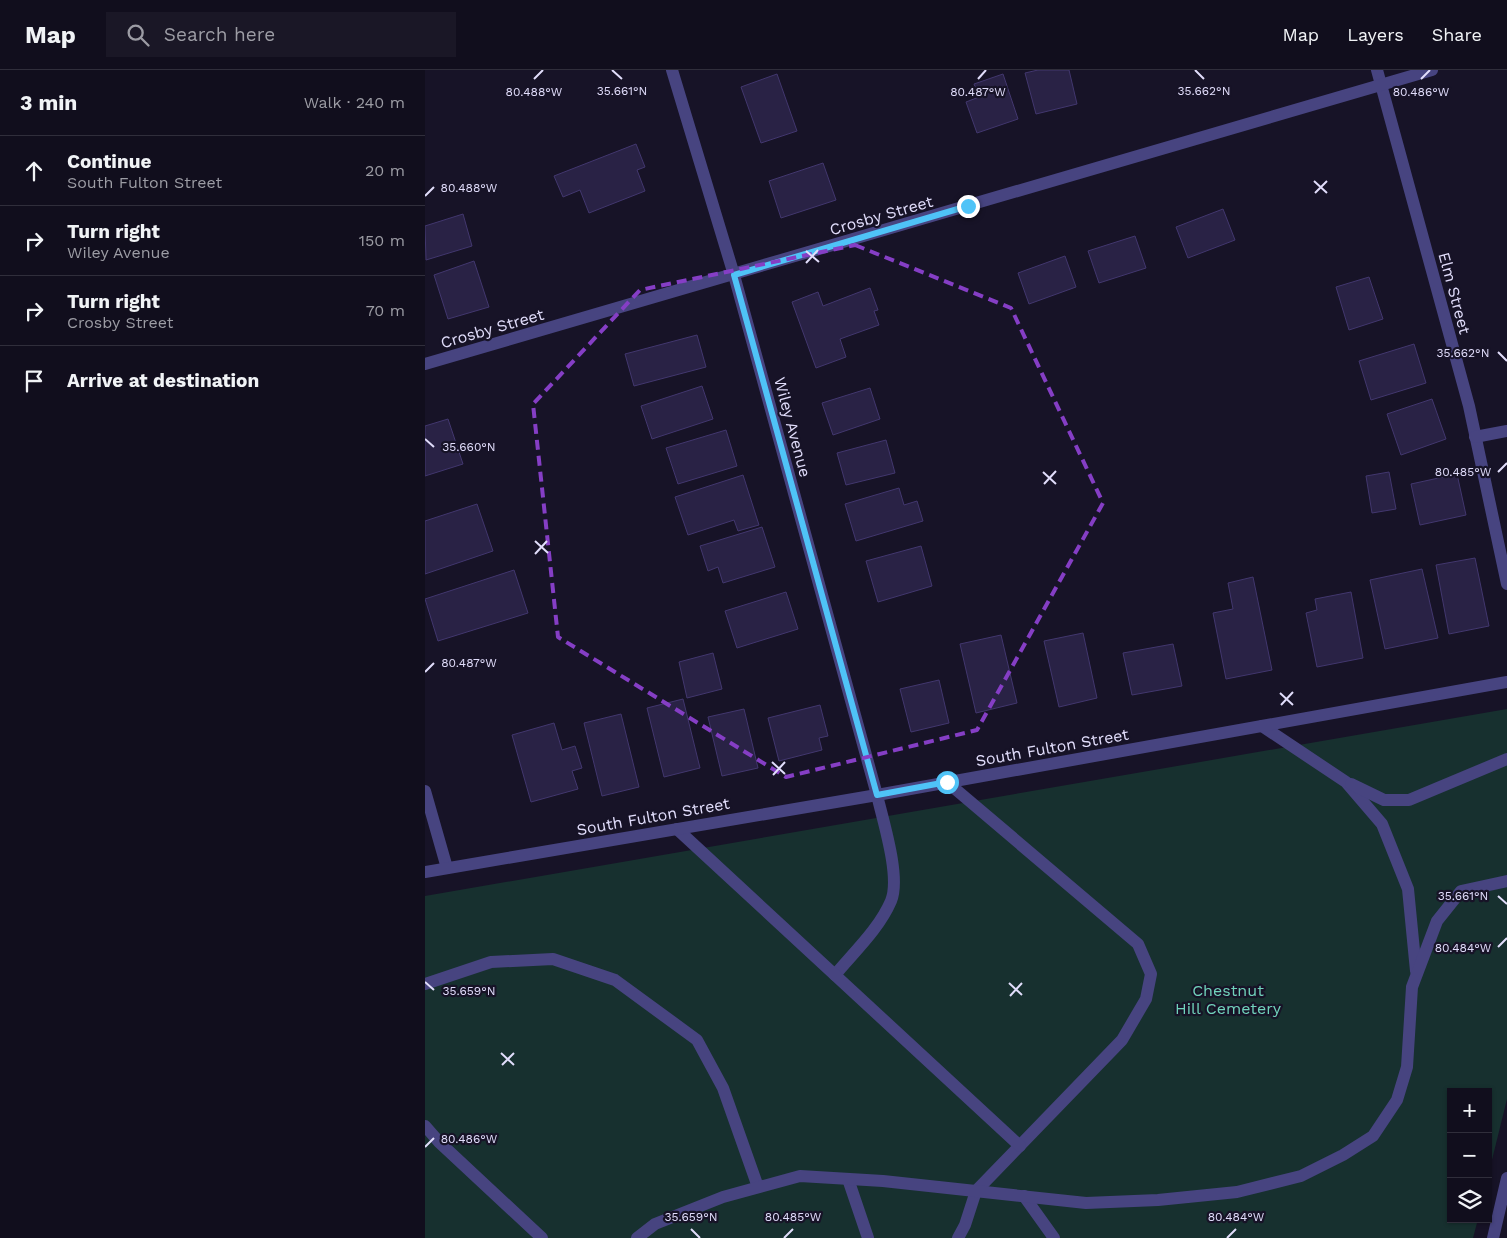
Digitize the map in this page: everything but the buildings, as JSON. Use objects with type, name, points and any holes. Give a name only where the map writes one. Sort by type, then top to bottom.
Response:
[{"type":"street","name":"Wiley Avenue","points":[[672,70],[734,275],[877,795],[894,868],[891,900],[877,925],[835,975]]},
{"type":"street","name":"Elm Street","points":[[1377,70],[1469,406],[1507,584]]},
{"type":"street","name":"Crosby Street","points":[[425,364],[1431,70]]},
{"type":"street","points":[[1475,437],[1507,431]]},
{"type":"street","name":"South Fulton Street","points":[[426,870],[877,795],[1507,682]]},
{"type":"street","points":[[1262,726],[1347,782],[1383,800],[1409,800],[1507,759]]},
{"type":"street","points":[[947,782],[1138,944],[1151,974],[1146,999],[1122,1040],[976,1191],[965,1225],[958,1238]]},
{"type":"street","points":[[1347,782],[1382,824],[1408,889],[1417,974]]},
{"type":"street","points":[[425,791],[447,868]]},
{"type":"street","points":[[677,829],[1020,1146]]},
{"type":"street","points":[[637,1238],[655,1224],[723,1197],[800,1176],[976,1191],[1085,1203],[1158,1200],[1237,1192],[1301,1176],[1343,1156],[1373,1136],[1397,1100],[1407,1067],[1412,987],[1437,921],[1461,891],[1507,881]]},
{"type":"street","points":[[425,984],[491,962],[553,959],[615,980],[697,1040],[723,1088],[759,1187]]},
{"type":"street","points":[[425,1126],[439,1142],[542,1238]]},
{"type":"street","points":[[1493,1238],[1507,1178]]},
{"type":"street","points":[[848,1179],[868,1238]]},
{"type":"street","points":[[1024,1196],[1054,1238]]},
{"type":"highlighted area","points":[[855,245],[1011,308],[1103,503],[977,730],[786,777],[558,637],[533,404],[640,290]]},
{"type":"green space","name":"Chestnut Hill Cemetery","points":[[1507,709],[1507,1099],[1492,1160],[1492,1088],[1447,1088],[1447,1223],[1477,1223],[1473,1238],[425,1238],[425,896]]},
{"type":"route","points":[[947,782],[877,795],[734,275],[968,206]]}]
